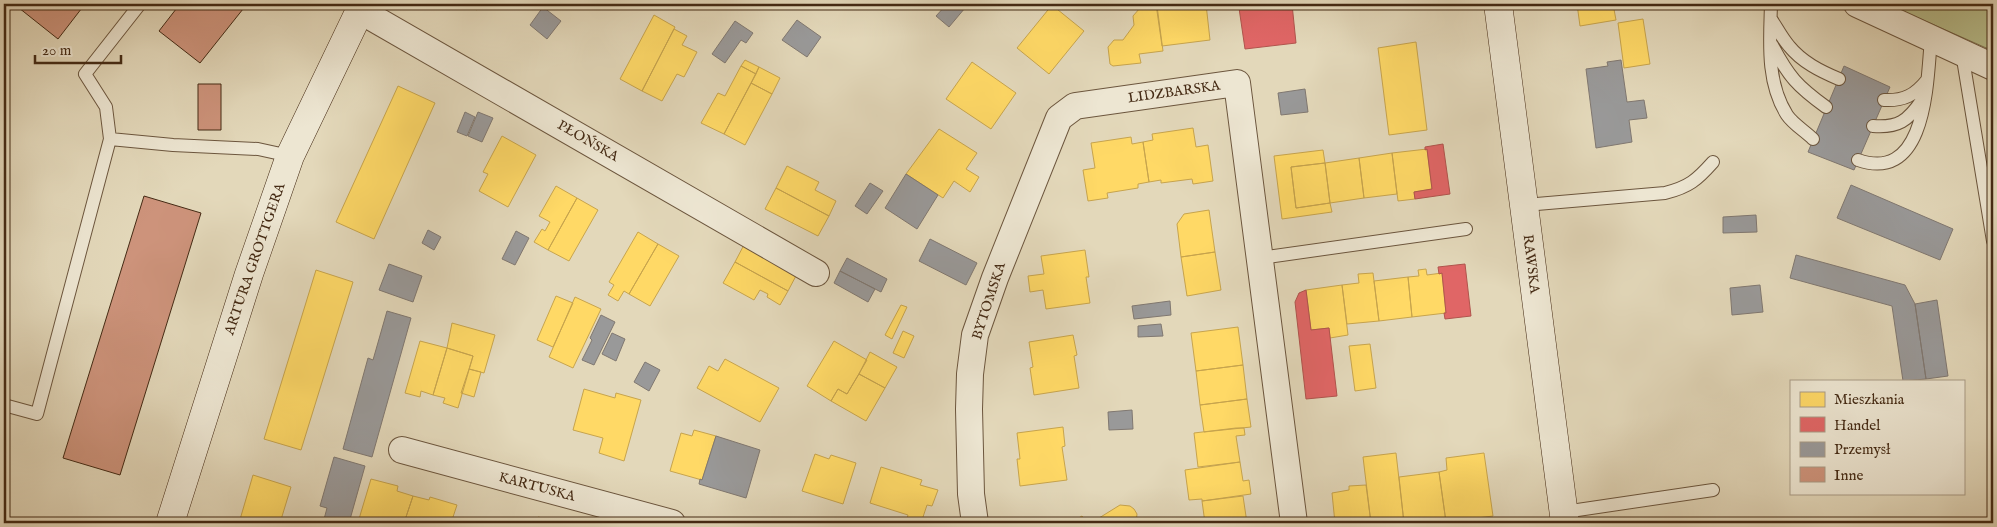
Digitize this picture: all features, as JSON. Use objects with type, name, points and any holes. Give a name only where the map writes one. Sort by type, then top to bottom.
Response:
[{"type":"main road","name":"RAWSKA","points":[[1498,4],[1564,518]]},
{"type":"main road","name":"ARTURA GROTTGERA","points":[[170,523],[248,274],[290,156],[361,7]]},
{"type":"street","points":[[1857,4],[1993,67]]},
{"type":"street","name":"PŁOŃSKA","points":[[361,7],[816,273]]},
{"type":"street","name":"LIDZBARSKA","points":[[1059,118],[1075,106],[1237,83],[1294,523]]},
{"type":"street","name":"BYTOMSKA","points":[[975,523],[971,494],[969,409],[970,374],[976,335],[994,278],[1059,118]]},
{"type":"street","name":"KARTUSKA","points":[[402,450],[672,523]]},
{"type":"lane","points":[[4,405],[37,414],[110,139],[106,107],[84,74],[140,4]]},
{"type":"lane","points":[[1771,4],[1770,56],[1775,89],[1788,116],[1813,139]]},
{"type":"lane","points":[[1771,19],[1788,46],[1803,60],[1816,69],[1839,79]]},
{"type":"lane","points":[[1858,160],[1869,164],[1882,164],[1894,161],[1904,154],[1910,145],[1916,131],[1925,96],[1931,38]]},
{"type":"lane","points":[[1770,43],[1793,81],[1826,108]]},
{"type":"lane","points":[[1962,52],[1993,232]]},
{"type":"lane","points":[[1884,100],[1897,100],[1909,96],[1919,90],[1928,79]]},
{"type":"lane","points":[[1872,126],[1895,126],[1906,120],[1925,96]]},
{"type":"lane","points":[[110,139],[173,145],[258,149],[290,156]]},
{"type":"lane","points":[[1524,205],[1665,193],[1684,188],[1700,177],[1713,162]]},
{"type":"lane","points":[[1260,258],[1466,228]]},
{"type":"lane","points":[[1564,518],[1713,490]]},
{"type":"green space","points":[[1887,4],[1993,4],[1993,51]]},
{"type":"building: Mieszkania","points":[[467,4],[481,4],[477,10]]},
{"type":"building: Mieszkania","points":[[1156,4],[1206,4],[1210,40],[1162,46]]},
{"type":"building: Mieszkania","points":[[1239,4],[1276,4],[1239,8]]},
{"type":"building: Mieszkania","points":[[1577,4],[1613,4],[1616,20],[1580,26]]},
{"type":"building: Mieszkania","points":[[1052,5],[1084,31],[1049,74],[1017,48]]},
{"type":"building: Mieszkania","points":[[1157,6],[1163,51],[1139,54],[1141,63],[1113,66],[1110,64],[1108,47],[1114,40],[1123,40],[1134,25],[1133,16],[1140,8]]},
{"type":"building: Mieszkania","points":[[654,15],[675,27],[642,91],[620,79]]},
{"type":"building: Mieszkania","points":[[1643,19],[1650,64],[1624,68],[1618,23]]},
{"type":"building: Mieszkania","points":[[674,29],[687,36],[682,45],[697,52],[684,77],[677,74],[662,101],[642,91]]},
{"type":"building: Mieszkania","points":[[1416,42],[1427,130],[1389,135],[1378,48]]},
{"type":"building: Mieszkania","points":[[745,60],[759,67],[756,74],[741,66]]},
{"type":"building: Mieszkania","points":[[972,62],[1016,93],[991,129],[946,99]]},
{"type":"building: Mieszkania","points":[[741,66],[756,74],[724,134],[701,123],[718,93],[725,96]]},
{"type":"building: Mieszkania","points":[[759,67],[780,78],[772,94],[751,83]]},
{"type":"building: Mieszkania","points":[[751,83],[772,94],[745,145],[724,134]]},
{"type":"building: Mieszkania","points":[[398,86],[435,103],[374,239],[336,222]]},
{"type":"building: Mieszkania","points":[[1193,128],[1196,147],[1208,145],[1213,181],[1193,184],[1192,179],[1161,183],[1161,180],[1149,182],[1143,142],[1153,140],[1152,134]]},
{"type":"building: Mieszkania","points":[[939,129],[977,153],[966,169],[979,177],[970,192],[954,181],[943,198],[906,174]]},
{"type":"building: Mieszkania","points":[[502,136],[536,155],[508,207],[479,191],[488,174],[483,172]]},
{"type":"building: Mieszkania","points":[[1131,137],[1132,144],[1143,142],[1149,182],[1138,184],[1138,188],[1107,193],[1108,198],[1088,201],[1083,170],[1095,168],[1091,143]]},
{"type":"building: Mieszkania","points":[[1427,149],[1432,189],[1414,192],[1415,199],[1398,201],[1392,153]]},
{"type":"building: Mieszkania","points":[[1323,150],[1325,163],[1291,167],[1296,208],[1330,203],[1332,212],[1282,219],[1274,156]]},
{"type":"building: Mieszkania","points":[[1392,153],[1397,194],[1364,198],[1359,158]]},
{"type":"building: Mieszkania","points":[[1359,158],[1364,198],[1330,203],[1325,163]]},
{"type":"building: Mieszkania","points":[[1325,163],[1330,203],[1296,208],[1291,167]]},
{"type":"building: Mieszkania","points":[[787,166],[819,182],[815,190],[836,201],[829,216],[776,188]]},
{"type":"building: Mieszkania","points":[[556,186],[577,198],[548,250],[534,242],[542,229],[545,231],[550,222],[539,216]]},
{"type":"building: Mieszkania","points":[[776,188],[829,216],[818,236],[765,209]]},
{"type":"building: Mieszkania","points":[[577,198],[598,210],[569,261],[548,250]]},
{"type":"building: Mieszkania","points":[[1209,210],[1215,252],[1181,257],[1177,224],[1184,214]]},
{"type":"building: Mieszkania","points":[[638,232],[658,244],[629,294],[624,291],[618,301],[608,295],[614,285],[609,282]]},
{"type":"building: Mieszkania","points":[[746,241],[798,272],[788,291],[735,262]]},
{"type":"building: Mieszkania","points":[[658,244],[679,256],[650,306],[629,294]]},
{"type":"building: Mieszkania","points":[[1085,250],[1089,277],[1086,277],[1090,303],[1046,309],[1043,290],[1030,292],[1028,276],[1044,274],[1041,256]]},
{"type":"building: Mieszkania","points":[[1215,252],[1221,290],[1187,296],[1181,257]]},
{"type":"building: Mieszkania","points":[[735,262],[788,291],[780,305],[767,297],[768,294],[760,290],[754,300],[723,283]]},
{"type":"building: Mieszkania","points":[[1426,269],[1427,275],[1442,273],[1446,313],[1412,317],[1408,277],[1419,276],[1418,270]]},
{"type":"building: Mieszkania","points":[[316,270],[353,282],[301,450],[264,439]]},
{"type":"building: Mieszkania","points":[[1373,273],[1379,321],[1347,324],[1342,285],[1359,283],[1358,274]]},
{"type":"building: Mieszkania","points":[[1408,277],[1412,317],[1379,321],[1374,281]]},
{"type":"building: Mieszkania","points":[[1342,285],[1348,335],[1330,338],[1329,328],[1311,330],[1306,290]]},
{"type":"building: Mieszkania","points":[[556,296],[573,303],[553,347],[537,340]]},
{"type":"building: Mieszkania","points":[[575,297],[601,309],[573,368],[549,357]]},
{"type":"building: Mieszkania","points":[[901,305],[907,307],[892,339],[885,335]]},
{"type":"building: Mieszkania","points":[[452,323],[495,335],[484,373],[469,369],[473,356],[447,348]]},
{"type":"building: Mieszkania","points":[[1238,327],[1243,365],[1196,371],[1191,333]]},
{"type":"building: Mieszkania","points":[[903,331],[914,336],[904,358],[893,353]]},
{"type":"building: Mieszkania","points":[[1073,335],[1077,355],[1074,356],[1079,388],[1034,395],[1030,368],[1033,367],[1029,342]]},
{"type":"building: Mieszkania","points":[[420,341],[447,348],[433,395],[421,391],[420,397],[405,393]]},
{"type":"building: Mieszkania","points":[[834,341],[867,360],[847,394],[838,389],[831,401],[807,386]]},
{"type":"building: Mieszkania","points":[[1370,344],[1376,388],[1355,391],[1349,346]]},
{"type":"building: Mieszkania","points":[[447,348],[473,356],[458,408],[443,403],[445,398],[433,395]]},
{"type":"building: Mieszkania","points":[[870,352],[897,367],[885,388],[859,374]]},
{"type":"building: Mieszkania","points":[[725,359],[779,388],[760,422],[697,388],[709,366],[718,371]]},
{"type":"building: Mieszkania","points":[[1243,365],[1247,399],[1200,405],[1196,371]]},
{"type":"building: Mieszkania","points":[[469,369],[481,372],[474,397],[461,393]]},
{"type":"building: Mieszkania","points":[[859,374],[885,388],[866,421],[831,401],[838,389],[847,394]]},
{"type":"building: Mieszkania","points":[[584,389],[615,398],[616,393],[641,400],[624,461],[599,453],[603,438],[573,430]]},
{"type":"building: Mieszkania","points":[[1247,399],[1251,427],[1204,432],[1200,405]]},
{"type":"building: Mieszkania","points":[[1063,427],[1065,446],[1062,447],[1067,480],[1020,486],[1017,459],[1020,459],[1017,433]]},
{"type":"building: Mieszkania","points":[[1244,428],[1245,435],[1236,436],[1240,462],[1198,467],[1194,433]]},
{"type":"building: Mieszkania","points":[[694,430],[716,436],[702,480],[670,471],[681,433],[692,436]]},
{"type":"building: Mieszkania","points":[[1396,453],[1404,523],[1371,523],[1363,457]]},
{"type":"building: Mieszkania","points":[[1484,453],[1493,516],[1446,522],[1439,472],[1447,470],[1446,458]]},
{"type":"building: Mieszkania","points":[[815,454],[829,459],[831,455],[856,463],[843,504],[802,491]]},
{"type":"building: Mieszkania","points":[[1240,462],[1243,481],[1249,480],[1251,494],[1202,501],[1202,499],[1189,500],[1185,470]]},
{"type":"building: Mieszkania","points":[[881,467],[922,480],[920,485],[938,490],[932,506],[927,505],[921,523],[906,522],[908,515],[870,503]]},
{"type":"building: Mieszkania","points":[[1439,472],[1446,522],[1404,523],[1399,477]]},
{"type":"building: Mieszkania","points":[[253,475],[291,487],[280,523],[239,523]]},
{"type":"building: Mieszkania","points":[[371,479],[398,486],[397,491],[413,496],[404,523],[373,523],[359,519]]},
{"type":"building: Mieszkania","points":[[1366,485],[1371,523],[1335,523],[1332,493],[1349,490],[1349,486]]},
{"type":"building: Mieszkania","points":[[413,496],[429,500],[430,497],[457,505],[451,523],[404,523]]},
{"type":"building: Mieszkania","points":[[1243,496],[1247,523],[1205,523],[1202,501]]},
{"type":"building: Mieszkania","points":[[1120,505],[1130,506],[1134,509],[1137,514],[1136,523],[1091,523]]},
{"type":"building: Mieszkania","points":[[1082,516],[1087,523],[1077,523],[1075,520]]},
{"type":"building: Mieszkania","points":[[538,517],[547,519],[546,523],[536,523]]},
{"type":"building: Handel","points":[[1292,4],[1296,43],[1245,49],[1239,8]]},
{"type":"building: Handel","points":[[1443,144],[1450,194],[1415,199],[1414,192],[1432,189],[1427,149],[1425,150],[1425,147]]},
{"type":"building: Handel","points":[[1465,264],[1471,316],[1445,319],[1442,273],[1439,274],[1438,267]]},
{"type":"building: Handel","points":[[1306,290],[1311,330],[1329,328],[1337,396],[1306,399],[1295,302],[1299,293]]},
{"type":"building: Przemysł","points":[[947,4],[960,4],[965,8],[949,27],[936,16]]},
{"type":"building: Przemysł","points":[[543,7],[561,21],[547,39],[530,25]]},
{"type":"building: Przemysł","points":[[797,20],[821,37],[807,57],[782,40]]},
{"type":"building: Przemysł","points":[[735,21],[753,33],[746,43],[741,40],[725,63],[712,54]]},
{"type":"building: Przemysł","points":[[1621,60],[1627,102],[1644,100],[1647,118],[1629,120],[1632,142],[1596,148],[1586,69],[1608,66],[1607,62]]},
{"type":"building: Przemysł","points":[[1844,66],[1890,87],[1854,170],[1808,152]]},
{"type":"building: Przemysł","points":[[1305,89],[1308,112],[1281,115],[1278,93]]},
{"type":"building: Przemysł","points":[[465,112],[475,117],[467,136],[457,132]]},
{"type":"building: Przemysł","points":[[478,112],[493,118],[482,142],[468,136]]},
{"type":"building: Przemysł","points":[[906,174],[938,195],[917,229],[885,208]]},
{"type":"building: Przemysł","points":[[870,183],[883,191],[867,214],[855,206]]},
{"type":"building: Przemysł","points":[[1851,185],[1953,229],[1940,260],[1837,218]]},
{"type":"building: Przemysł","points":[[1756,215],[1757,232],[1723,233],[1723,217]]},
{"type":"building: Przemysł","points":[[428,230],[441,237],[434,250],[422,243]]},
{"type":"building: Przemysł","points":[[516,231],[529,238],[515,265],[502,259]]},
{"type":"building: Przemysł","points":[[930,239],[977,263],[966,285],[919,261]]},
{"type":"building: Przemysł","points":[[1796,255],[1905,285],[1915,304],[1926,379],[1903,380],[1892,306],[1790,278]]},
{"type":"building: Przemysł","points":[[847,258],[887,279],[881,292],[840,271]]},
{"type":"building: Przemysł","points":[[389,264],[422,276],[413,302],[379,290]]},
{"type":"building: Przemysł","points":[[840,271],[875,289],[868,302],[834,283]]},
{"type":"building: Przemysł","points":[[1760,285],[1763,312],[1732,315],[1730,288]]},
{"type":"building: Przemysł","points":[[1937,300],[1948,376],[1926,379],[1915,304]]},
{"type":"building: Przemysł","points":[[1170,301],[1171,315],[1134,319],[1132,306]]},
{"type":"building: Przemysł","points":[[387,311],[411,318],[372,457],[343,449],[368,358],[373,360]]},
{"type":"building: Przemysł","points":[[601,315],[615,322],[594,365],[582,360]]},
{"type":"building: Przemysł","points":[[1161,324],[1163,336],[1138,337],[1138,326]]},
{"type":"building: Przemysł","points":[[612,333],[625,339],[616,361],[602,354]]},
{"type":"building: Przemysł","points":[[645,362],[660,370],[649,391],[634,382]]},
{"type":"building: Przemysł","points":[[1132,410],[1133,429],[1109,430],[1108,412]]},
{"type":"building: Przemysł","points":[[716,436],[760,450],[746,498],[699,484]]},
{"type":"building: Przemysł","points":[[334,457],[365,466],[349,523],[323,523],[327,508],[320,506]]},
{"type":"building: Inne","points":[[14,4],[85,4],[58,39]]},
{"type":"building: Inne","points":[[180,4],[247,4],[200,63],[159,31]]},
{"type":"building: Inne","points":[[198,84],[221,84],[221,130],[198,130]]},
{"type":"building: Inne","points":[[144,196],[201,213],[120,475],[63,458]]}]
